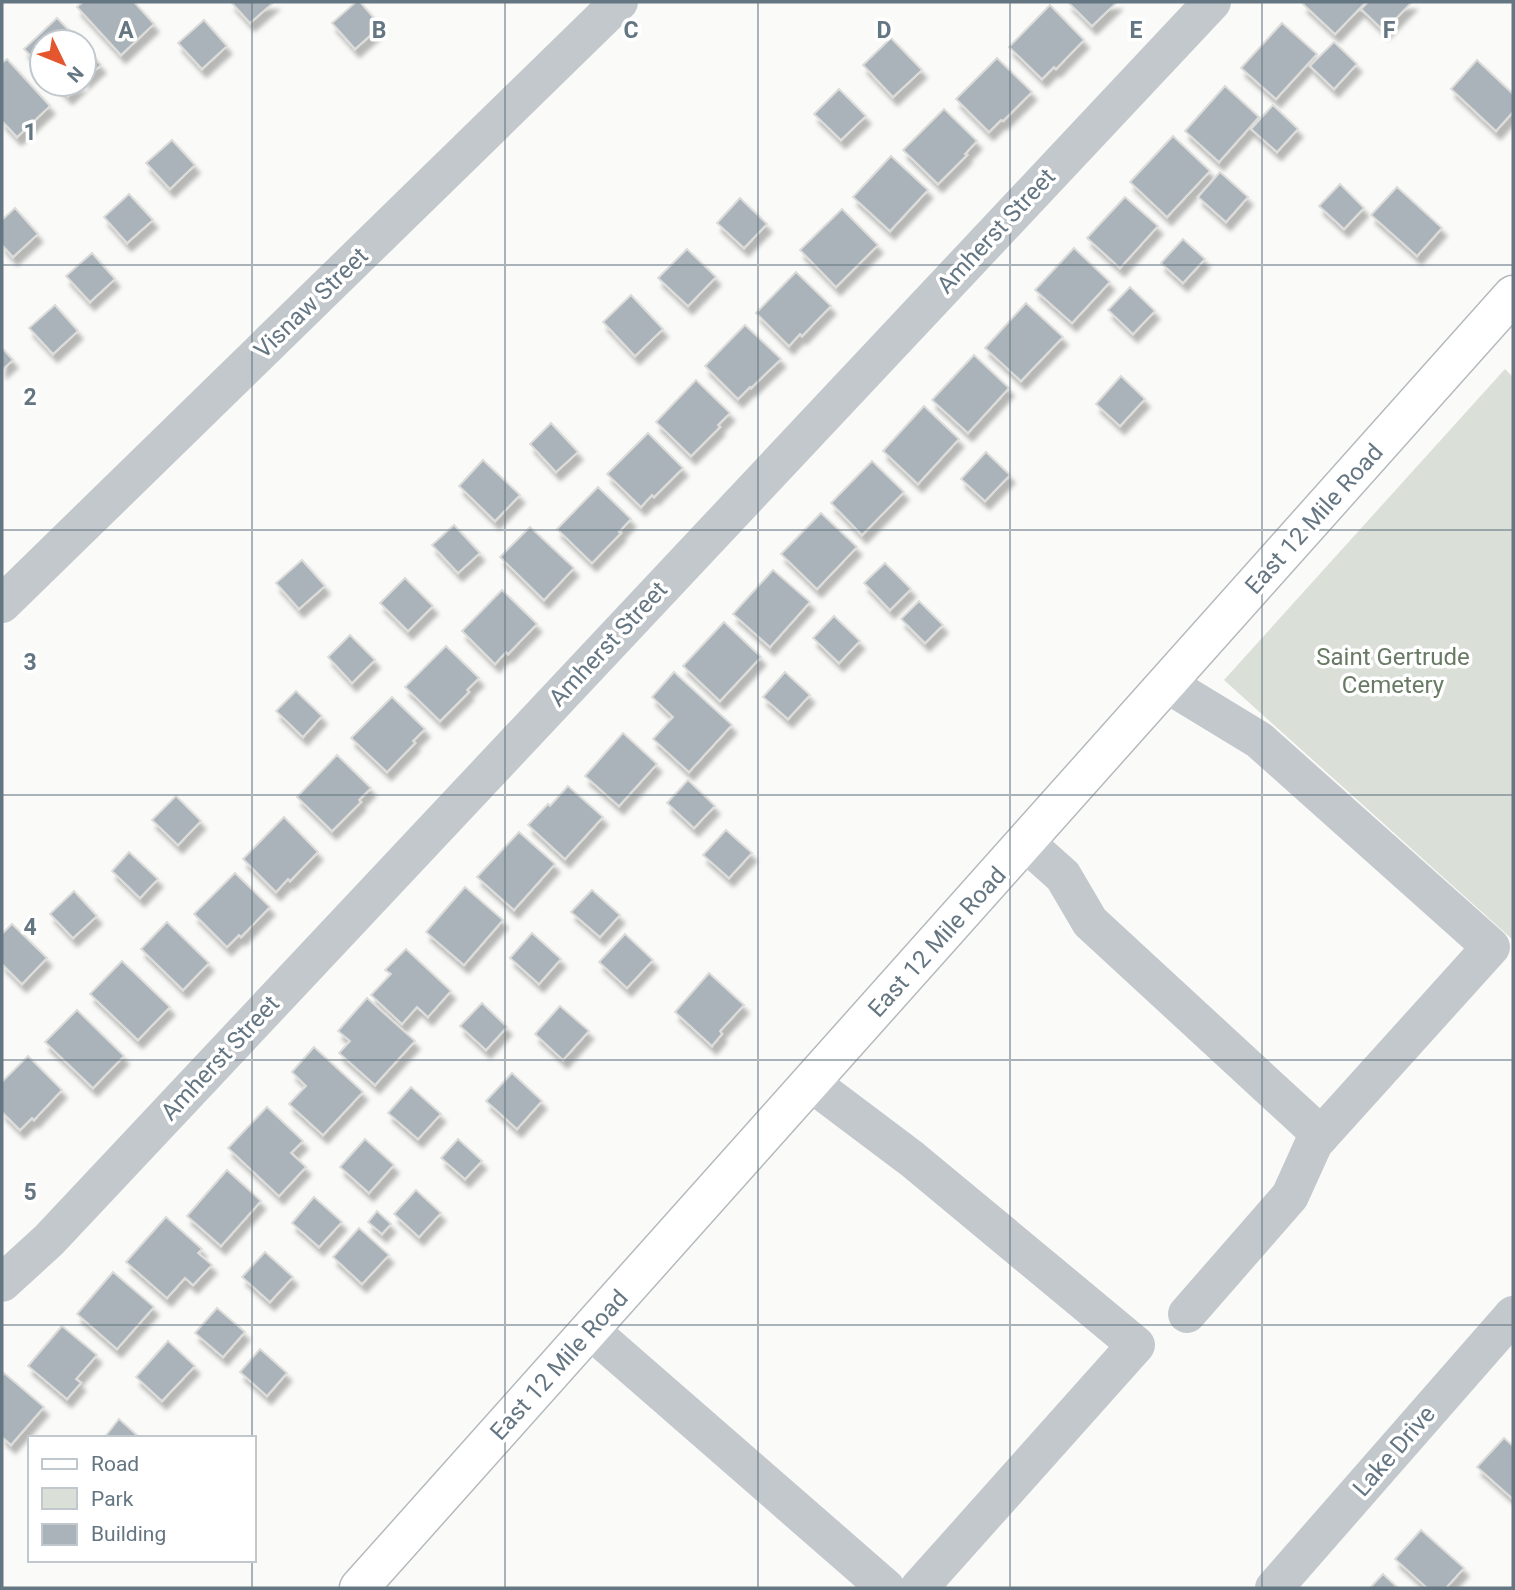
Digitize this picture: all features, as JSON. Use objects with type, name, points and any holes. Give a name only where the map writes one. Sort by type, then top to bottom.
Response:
[{"type":"main road","name":"East 12 Mile Road","points":[[359,1588],[1025,842],[1508,309]]},
{"type":"street","name":"Visnaw Street","points":[[2,604],[620,2]]},
{"type":"street","name":"Amherst Street","points":[[2,1283],[68,1220],[1212,2]]},
{"type":"street","points":[[1167,684],[1259,740],[1491,947],[1314,1143],[1290,1196],[1187,1314]]},
{"type":"street","points":[[1025,842],[1063,876],[1090,922],[1321,1135]]},
{"type":"street","points":[[811,1083],[912,1159],[1136,1345],[919,1588]]},
{"type":"street","name":"Lake Drive","points":[[1274,1588],[1513,1314]]},
{"type":"street","points":[[590,1330],[886,1588]]},
{"type":"green space","name":"Saint Gertrude Cemetery","points":[[1505,369],[1513,377],[1513,940],[1224,680]]},
{"type":"building","points":[[83,2],[134,2],[154,24],[121,55],[77,7]]},
{"type":"building","points":[[231,2],[274,2],[250,23]]},
{"type":"building","points":[[356,2],[360,2],[381,26],[355,49],[332,23]]},
{"type":"building","points":[[1068,2],[1117,2],[1092,26]]},
{"type":"building","points":[[1366,2],[1335,34],[1303,4]]},
{"type":"building","points":[[1368,2],[1412,2],[1384,31],[1361,9]]},
{"type":"building","points":[[1050,5],[1084,40],[1056,69],[1054,67],[1042,79],[1009,47]]},
{"type":"building","points":[[57,18],[67,28],[46,28]]},
{"type":"building","points":[[204,20],[227,46],[202,69],[178,43]]},
{"type":"building","points":[[1282,23],[1317,54],[1276,99],[1241,68]]},
{"type":"building","points":[[891,38],[922,70],[893,97],[863,65]]},
{"type":"building","points":[[1334,42],[1357,64],[1334,89],[1310,66]]},
{"type":"building","points":[[997,58],[1032,92],[989,132],[956,99]]},
{"type":"building","points":[[7,59],[28,82],[28,98],[43,98],[50,106],[17,137],[2,121],[2,63]]},
{"type":"building","points":[[1477,60],[1513,94],[1513,112],[1496,131],[1451,89]]},
{"type":"building","points":[[1225,86],[1259,117],[1219,162],[1185,131]]},
{"type":"building","points":[[839,89],[866,116],[841,140],[814,114]]},
{"type":"building","points":[[1273,105],[1298,129],[1277,152],[1251,129]]},
{"type":"building","points":[[944,109],[977,141],[938,184],[903,150]]},
{"type":"building","points":[[1173,136],[1210,171],[1167,217],[1130,182]]},
{"type":"building","points":[[172,140],[195,165],[170,189],[146,163]]},
{"type":"building","points":[[891,156],[928,190],[890,231],[853,197]]},
{"type":"building","points":[[1220,172],[1248,197],[1226,222],[1198,197]]},
{"type":"building","points":[[1340,184],[1364,208],[1344,229],[1319,206]]},
{"type":"building","points":[[1397,187],[1442,228],[1417,256],[1371,215]]},
{"type":"building","points":[[129,194],[153,220],[127,243],[104,217]]},
{"type":"building","points":[[1125,197],[1158,226],[1120,268],[1087,238]]},
{"type":"building","points":[[740,198],[767,224],[744,248],[717,223]]},
{"type":"building","points":[[15,208],[38,234],[13,257],[2,245],[2,220]]},
{"type":"building","points":[[842,209],[878,245],[836,287],[800,250]]},
{"type":"building","points":[[1183,239],[1205,259],[1183,283],[1161,263]]},
{"type":"building","points":[[1074,248],[1110,282],[1072,323],[1035,290]]},
{"type":"building","points":[[687,249],[716,277],[688,306],[658,278]]},
{"type":"building","points":[[92,253],[115,279],[90,302],[66,276]]},
{"type":"building","points":[[796,272],[831,306],[789,346],[756,313]]},
{"type":"building","points":[[1130,287],[1155,311],[1133,334],[1108,310]]},
{"type":"building","points":[[631,295],[663,329],[635,356],[603,322]]},
{"type":"building","points":[[1026,303],[1063,337],[1021,381],[985,348]]},
{"type":"building","points":[[55,305],[78,331],[53,354],[29,328]]},
{"type":"building","points":[[745,325],[781,359],[738,399],[705,366]]},
{"type":"building","points":[[2,348],[13,360],[2,370]]},
{"type":"building","points":[[974,355],[1009,388],[968,433],[932,400]]},
{"type":"building","points":[[1121,376],[1145,399],[1120,426],[1096,404]]},
{"type":"building","points":[[696,380],[730,413],[691,456],[656,422]]},
{"type":"building","points":[[924,406],[959,439],[918,484],[883,451]]},
{"type":"building","points":[[551,423],[578,452],[556,472],[530,444]]},
{"type":"building","points":[[648,433],[683,468],[641,507],[607,474]]},
{"type":"building","points":[[986,452],[1010,475],[985,501],[961,479]]},
{"type":"building","points":[[483,460],[520,495],[495,521],[459,486]]},
{"type":"building","points":[[872,461],[904,492],[862,535],[831,503]]},
{"type":"building","points":[[598,487],[631,519],[592,563],[557,529]]},
{"type":"building","points":[[821,513],[857,547],[817,589],[781,554]]},
{"type":"building","points":[[454,525],[480,553],[458,573],[432,545]]},
{"type":"building","points":[[530,527],[574,568],[544,600],[500,557]]},
{"type":"building","points":[[302,560],[325,586],[299,609],[276,583]]},
{"type":"building","points":[[885,563],[911,589],[890,610],[864,583]]},
{"type":"building","points":[[773,570],[810,602],[770,647],[733,614]]},
{"type":"building","points":[[405,578],[433,606],[408,631],[380,603]]},
{"type":"building","points":[[502,590],[537,624],[495,664],[462,631]]},
{"type":"building","points":[[919,601],[943,625],[925,643],[901,619]]},
{"type":"building","points":[[834,616],[860,641],[839,663],[813,638]]},
{"type":"building","points":[[724,622],[761,657],[720,701],[683,666]]},
{"type":"building","points":[[350,635],[375,660],[352,683],[328,657]]},
{"type":"building","points":[[446,646],[479,678],[440,721],[405,687]]},
{"type":"building","points":[[674,672],[732,725],[689,772],[653,739],[673,717],[652,697]]},
{"type":"building","points":[[785,672],[810,695],[788,719],[763,697]]},
{"type":"building","points":[[296,691],[322,716],[303,737],[276,711]]},
{"type":"building","points":[[392,697],[425,729],[387,772],[351,738]]},
{"type":"building","points":[[623,733],[657,764],[619,806],[585,776]]},
{"type":"building","points":[[337,755],[371,788],[332,831],[297,797]]},
{"type":"building","points":[[688,780],[715,806],[694,828],[667,803]]},
{"type":"building","points":[[568,786],[603,817],[565,859],[528,825]]},
{"type":"building","points":[[176,796],[201,821],[178,845],[152,820]]},
{"type":"building","points":[[284,817],[318,852],[276,892],[243,859]]},
{"type":"building","points":[[726,830],[752,853],[729,878],[703,855]]},
{"type":"building","points":[[519,832],[555,864],[514,910],[477,877]]},
{"type":"building","points":[[129,852],[158,879],[140,898],[112,871]]},
{"type":"building","points":[[235,873],[270,907],[241,937],[239,935],[227,947],[194,914]]},
{"type":"building","points":[[465,887],[503,920],[464,965],[426,932]]},
{"type":"building","points":[[592,890],[620,915],[600,937],[571,912]]},
{"type":"building","points":[[74,891],[97,916],[73,938],[50,914]]},
{"type":"building","points":[[167,922],[209,963],[183,990],[141,949]]},
{"type":"building","points":[[12,924],[47,958],[22,984],[2,964],[2,934]]},
{"type":"building","points":[[532,933],[561,959],[539,984],[510,958]]},
{"type":"building","points":[[625,934],[653,960],[627,988],[599,962]]},
{"type":"building","points":[[406,949],[451,991],[428,1017],[417,1007],[402,1024],[371,995],[391,974],[385,970]]},
{"type":"building","points":[[122,961],[170,1007],[138,1040],[90,994]]},
{"type":"building","points":[[709,973],[744,1005],[720,1031],[722,1034],[712,1046],[675,1012]]},
{"type":"building","points":[[367,998],[415,1041],[375,1085],[339,1053],[350,1041],[338,1031]]},
{"type":"building","points":[[482,1003],[507,1027],[486,1050],[460,1026]]},
{"type":"building","points":[[560,1006],[589,1031],[563,1060],[535,1034]]},
{"type":"building","points":[[77,1010],[124,1056],[93,1088],[45,1042]]},
{"type":"building","points":[[314,1047],[363,1092],[323,1135],[289,1104],[306,1086],[292,1072]]},
{"type":"building","points":[[28,1056],[62,1090],[34,1120],[32,1118],[20,1130],[2,1112],[2,1082]]},
{"type":"building","points":[[512,1073],[542,1101],[517,1129],[486,1101]]},
{"type":"building","points":[[411,1087],[441,1114],[418,1139],[388,1113]]},
{"type":"building","points":[[267,1107],[303,1141],[291,1153],[306,1167],[279,1196],[228,1148]]},
{"type":"building","points":[[365,1139],[394,1165],[369,1193],[340,1167]]},
{"type":"building","points":[[458,1139],[482,1161],[465,1179],[441,1158]]},
{"type":"building","points":[[227,1170],[261,1201],[221,1246],[187,1216]]},
{"type":"building","points":[[416,1190],[441,1213],[419,1237],[394,1214]]},
{"type":"building","points":[[314,1197],[342,1222],[319,1247],[292,1223]]},
{"type":"building","points":[[377,1211],[391,1224],[382,1234],[368,1222]]},
{"type":"building","points":[[166,1217],[202,1249],[198,1253],[212,1265],[193,1285],[185,1278],[167,1298],[126,1262]]},
{"type":"building","points":[[359,1228],[389,1255],[362,1284],[333,1257]]},
{"type":"building","points":[[265,1252],[293,1277],[270,1302],[242,1277]]},
{"type":"building","points":[[113,1272],[154,1307],[117,1349],[77,1314]]},
{"type":"building","points":[[217,1308],[245,1332],[223,1357],[195,1333]]},
{"type":"building","points":[[62,1326],[97,1355],[76,1379],[81,1383],[67,1399],[28,1366]]},
{"type":"building","points":[[168,1341],[195,1366],[162,1401],[136,1377]]},
{"type":"building","points":[[260,1349],[287,1373],[267,1396],[240,1372]]},
{"type":"building","points":[[4,1373],[44,1407],[11,1445],[2,1437]]},
{"type":"building","points":[[119,1419],[138,1436],[106,1436]]},
{"type":"building","points":[[1504,1438],[1513,1446],[1513,1499],[1477,1467]]},
{"type":"building","points":[[1421,1530],[1464,1568],[1446,1588],[1427,1588],[1395,1559]]},
{"type":"building","points":[[1383,1574],[1398,1588],[1370,1588]]}]
